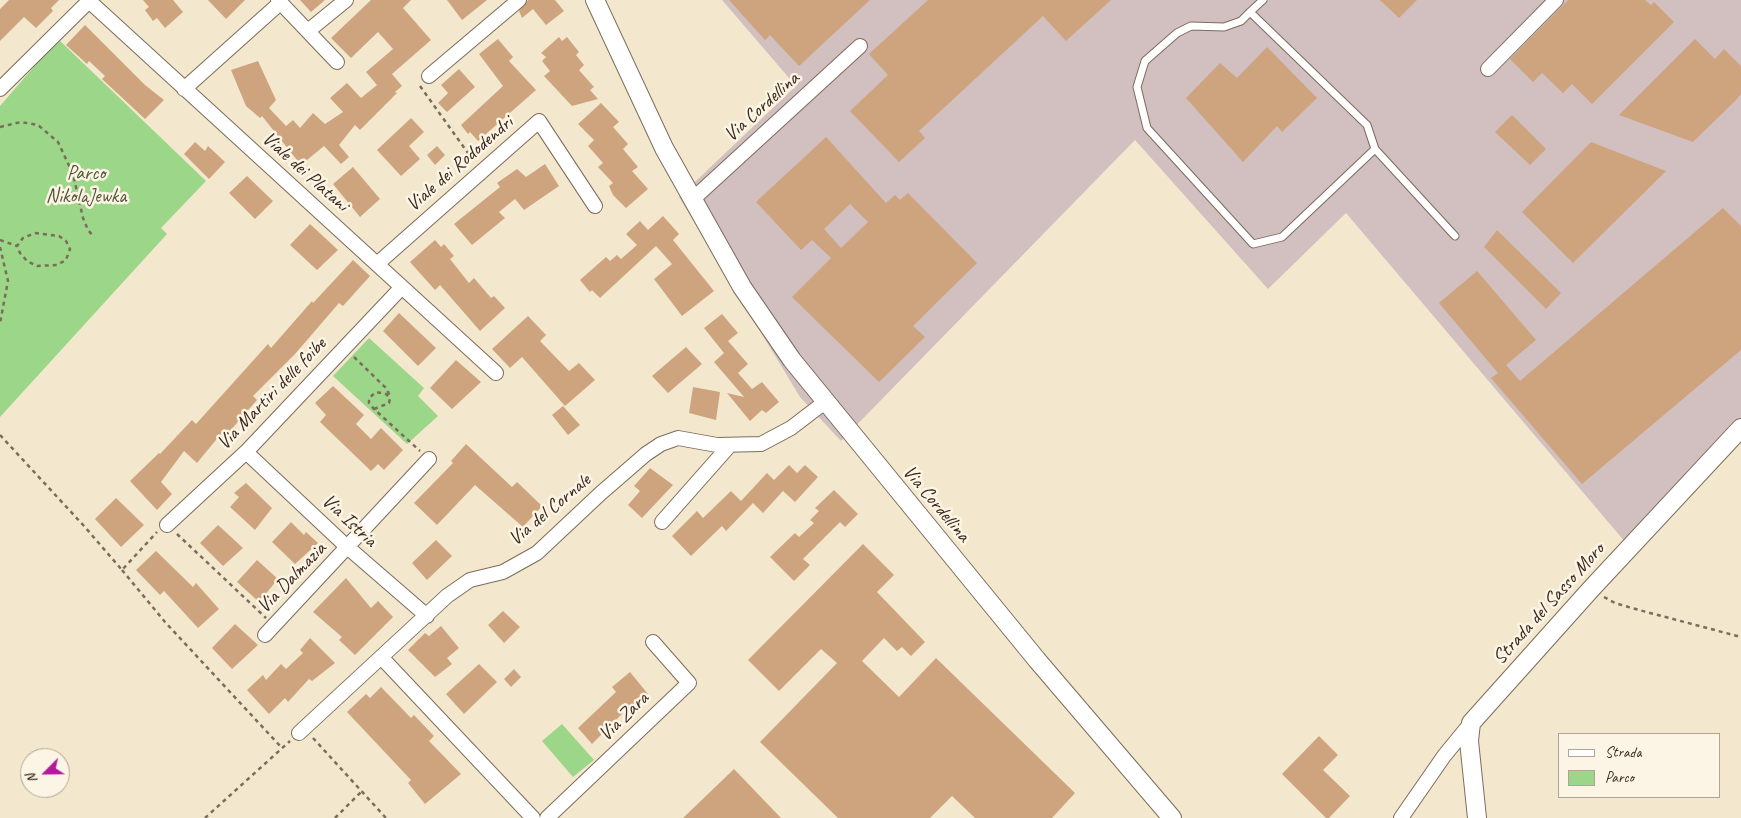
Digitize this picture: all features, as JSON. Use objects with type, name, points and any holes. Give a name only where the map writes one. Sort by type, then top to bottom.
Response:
[{"type":"street","points":[[0,89],[89,0]]},
{"type":"street","name":"Viale dei Platani","points":[[89,0],[184,90],[496,373]]},
{"type":"street","points":[[308,31],[346,0]]},
{"type":"street","points":[[429,76],[519,0]]},
{"type":"street","name":"Via Cordellina","points":[[596,0],[664,148],[742,287],[792,360],[1025,645],[1172,818]]},
{"type":"street","points":[[1488,70],[1556,0]]},
{"type":"street","points":[[184,90],[279,1],[337,62]]},
{"type":"street","name":"Via Cordellina","points":[[692,199],[860,46]]},
{"type":"street","name":"Viale dei Rododendri","points":[[377,264],[539,122],[595,206]]},
{"type":"street","name":"Via Martiri delle foibe","points":[[167,525],[246,452],[402,287]]},
{"type":"street","name":"Via del Cornale","points":[[301,731],[447,596],[470,580],[502,572],[537,553],[601,493],[646,454],[661,444],[678,438],[717,445],[761,444],[776,437],[825,402]]},
{"type":"street","name":"Strada del Sasso Moro","points":[[1401,818],[1444,756],[1471,723],[1591,589],[1741,428]]},
{"type":"street","points":[[662,522],[730,445]]},
{"type":"street","name":"Via Istria","points":[[246,452],[348,548],[427,616]]},
{"type":"street","name":"Via Dalmazia","points":[[269,630],[348,548],[429,459]]},
{"type":"street","name":"Via Zara","points":[[547,818],[689,683],[653,642]]},
{"type":"street","points":[[382,658],[533,818]]},
{"type":"street","points":[[1471,723],[1469,742],[1477,818]]},
{"type":"lane","points":[[1263,0],[1242,21],[1224,26],[1190,26],[1177,33],[1144,61],[1137,87],[1147,128],[1254,244],[1282,237],[1375,149]]},
{"type":"lane","points":[[1250,12],[1367,125],[1375,149],[1455,236]]},
{"type":"path","points":[[429,76],[419,87],[482,172]]},
{"type":"path","points":[[0,127],[21,122],[38,125],[58,142],[73,174],[83,218],[88,230],[94,237]]},
{"type":"path","points":[[0,240],[17,246],[27,261],[37,266],[61,264],[66,260],[70,252],[69,245],[59,236],[47,233],[26,236],[20,240],[17,246]]},
{"type":"path","points":[[0,247],[8,281],[0,323]]},
{"type":"path","points":[[344,349],[387,389],[390,398],[389,403],[374,409]]},
{"type":"path","points":[[390,398],[382,392],[372,394],[369,398],[369,403],[410,442]]},
{"type":"path","points":[[0,435],[122,570],[165,622],[282,748]]},
{"type":"path","points":[[122,570],[154,535],[167,525],[269,630]]},
{"type":"path","points":[[1591,589],[1615,603],[1741,637]]},
{"type":"path","points":[[205,818],[301,731],[362,791],[386,818]]},
{"type":"path","points":[[335,818],[362,791]]},
{"type":"shaded area","points":[[722,0],[1741,0],[1741,421],[1626,543],[1346,213],[1268,289],[1135,140],[841,441],[800,397],[679,197],[796,86]]},
{"type":"green space","name":"Parco NikolaJewka","points":[[58,39],[206,181],[161,228],[167,234],[0,417],[0,106]]},
{"type":"green space","points":[[369,338],[424,388],[418,396],[438,416],[407,444],[333,376]]},
{"type":"green space","points":[[562,724],[594,760],[573,777],[542,741]]},
{"type":"building","points":[[9,0],[59,0],[51,8],[53,11],[36,28],[24,17],[0,41],[0,9]]},
{"type":"building","points":[[143,0],[173,0],[183,12],[165,28],[157,18],[153,21],[145,10],[149,7]]},
{"type":"building","points":[[208,0],[245,0],[226,19]]},
{"type":"building","points":[[300,0],[325,0],[311,12]]},
{"type":"building","points":[[371,0],[411,0],[403,8],[431,40],[392,74],[402,86],[395,92],[397,93],[360,130],[355,125],[339,145],[349,157],[341,164],[324,146],[301,165],[262,116],[260,118],[246,106],[231,70],[258,61],[276,100],[269,108],[286,126],[293,120],[300,128],[313,113],[325,124],[343,112],[330,98],[347,83],[361,98],[377,85],[366,72],[393,49],[378,32],[351,58],[331,38]]},
{"type":"building","points":[[447,0],[487,0],[462,20]]},
{"type":"building","points":[[528,0],[555,0],[564,11],[546,25],[533,9],[522,18],[519,11]]},
{"type":"building","points":[[729,0],[870,0],[799,66],[770,35],[765,40]]},
{"type":"building","points":[[928,0],[1111,0],[1066,41],[1043,16],[919,131],[925,138],[899,162],[850,111],[888,75],[869,54]]},
{"type":"building","points":[[1380,0],[1417,0],[1399,18]]},
{"type":"building","points":[[1568,0],[1645,0],[1651,5],[1654,2],[1674,22],[1592,104],[1572,84],[1563,93],[1542,73],[1533,82],[1510,59]]},
{"type":"building","points":[[85,25],[145,85],[164,100],[145,119],[102,79],[105,76],[89,61],[87,64],[66,45]]},
{"type":"building","points":[[559,37],[562,41],[567,37],[579,52],[576,55],[584,65],[579,70],[594,87],[590,90],[598,99],[572,106],[544,76],[550,71],[542,61],[546,57],[541,53]]},
{"type":"building","points":[[498,39],[513,57],[509,61],[536,90],[478,141],[470,132],[468,134],[461,125],[503,86],[479,54]]},
{"type":"building","points":[[1695,39],[1715,59],[1724,49],[1741,66],[1741,94],[1735,101],[1693,142],[1619,115]]},
{"type":"building","points":[[1267,47],[1317,98],[1282,132],[1277,126],[1243,162],[1186,98],[1220,63],[1237,78]]},
{"type":"building","points":[[459,69],[475,87],[447,112],[438,103],[448,93],[441,85]]},
{"type":"building","points":[[601,103],[619,122],[613,127],[628,144],[623,149],[638,167],[632,171],[648,189],[626,208],[613,195],[609,186],[613,183],[598,167],[603,163],[588,146],[594,140],[578,124]]},
{"type":"building","points":[[1512,115],[1546,149],[1530,165],[1495,132]]},
{"type":"building","points":[[411,118],[424,132],[409,146],[420,159],[401,176],[377,150]]},
{"type":"building","points":[[826,137],[886,203],[895,195],[900,200],[908,193],[977,263],[913,326],[925,337],[879,382],[792,297],[831,258],[812,240],[801,250],[756,202]],"holes":[[[850,204],[868,222],[841,248],[824,229]]]},
{"type":"building","points":[[195,142],[205,151],[208,146],[225,162],[209,179],[184,154]]},
{"type":"building","points":[[1591,142],[1666,171],[1573,263],[1522,212]]},
{"type":"building","points":[[437,146],[445,155],[435,165],[427,155]]},
{"type":"building","points":[[545,164],[559,186],[524,210],[515,199],[499,212],[505,218],[472,245],[454,224],[500,187],[497,183],[517,169],[526,177]]},
{"type":"building","points":[[353,167],[380,199],[360,217],[333,184]]},
{"type":"building","points":[[247,176],[273,201],[255,219],[229,193]]},
{"type":"building","points":[[1723,208],[1741,226],[1741,350],[1582,484],[1491,378],[1498,373],[1439,303],[1477,271],[1536,340],[1506,365],[1520,381]]},
{"type":"building","points":[[663,216],[679,234],[673,240],[714,291],[682,316],[654,279],[672,264],[656,246],[600,298],[592,290],[590,292],[580,280],[606,257],[610,261],[617,255],[621,259],[637,245],[626,234],[640,221],[648,230]]},
{"type":"building","points":[[310,224],[338,250],[317,270],[290,245]]},
{"type":"building","points":[[1497,230],[1561,293],[1546,309],[1484,247]]},
{"type":"building","points":[[435,240],[441,247],[444,244],[454,256],[450,259],[469,283],[474,278],[491,298],[494,296],[505,308],[480,331],[440,285],[435,290],[410,262]]},
{"type":"building","points":[[353,260],[370,276],[343,306],[339,303],[295,354],[253,396],[257,400],[229,432],[225,429],[197,463],[184,451],[161,482],[172,494],[157,510],[130,481],[160,454],[192,420],[196,424],[268,344],[271,348],[312,301],[313,303]]},
{"type":"building","points":[[399,313],[436,348],[418,366],[383,331]]},
{"type":"building","points":[[722,314],[738,333],[728,341],[748,364],[738,373],[752,389],[762,382],[779,402],[766,413],[762,410],[750,421],[727,393],[744,397],[714,362],[724,353],[704,328]]},
{"type":"building","points":[[528,316],[546,335],[540,341],[569,371],[579,363],[595,380],[565,406],[522,357],[510,368],[492,349]]},
{"type":"building","points":[[686,347],[702,364],[668,393],[652,376]]},
{"type":"building","points":[[456,360],[481,382],[452,409],[430,388]]},
{"type":"building","points":[[333,386],[364,415],[356,424],[371,439],[381,428],[403,450],[384,470],[378,464],[371,471],[320,422],[326,415],[315,403]]},
{"type":"building","points":[[693,387],[720,392],[716,420],[689,413]]},
{"type":"building","points":[[563,406],[580,425],[568,435],[552,415]]},
{"type":"building","points":[[466,444],[512,487],[517,482],[542,506],[523,527],[475,485],[437,525],[414,503],[453,463],[451,461]]},
{"type":"building","points":[[789,465],[797,473],[805,465],[818,477],[795,502],[783,491],[763,513],[753,503],[726,531],[722,526],[691,556],[672,536],[697,511],[703,518],[731,491],[741,501],[767,473],[774,480]]},
{"type":"building","points":[[650,468],[673,485],[642,518],[628,505],[640,491],[634,486]]},
{"type":"building","points":[[246,483],[272,508],[255,530],[230,507],[239,497],[234,493]]},
{"type":"building","points":[[834,490],[858,514],[845,527],[840,522],[803,559],[810,565],[794,581],[770,557],[795,533],[799,537],[814,523],[810,520],[819,511],[815,508]]},
{"type":"building","points":[[116,498],[144,525],[121,547],[95,519]]},
{"type":"building","points":[[291,522],[304,535],[306,532],[318,543],[295,564],[272,542]]},
{"type":"building","points":[[218,525],[243,548],[223,566],[200,543]]},
{"type":"building","points":[[436,540],[452,556],[427,580],[412,563]]},
{"type":"building","points":[[863,544],[894,575],[877,592],[925,642],[911,656],[902,647],[897,651],[884,638],[862,661],[899,697],[936,658],[1075,793],[1052,818],[975,818],[952,796],[930,818],[838,818],[760,742],[837,663],[821,649],[779,691],[748,660]]},
{"type":"building","points":[[156,551],[193,587],[196,583],[219,609],[198,628],[164,591],[160,595],[136,570]]},
{"type":"building","points":[[257,560],[278,579],[259,602],[237,582]]},
{"type":"building","points":[[346,578],[371,608],[378,601],[393,617],[355,655],[339,640],[342,637],[313,612]]},
{"type":"building","points":[[503,611],[520,627],[504,643],[488,625]]},
{"type":"building","points":[[235,624],[258,645],[232,669],[212,648]]},
{"type":"building","points":[[441,626],[459,648],[447,658],[452,664],[435,677],[408,650],[425,633],[429,636]]},
{"type":"building","points":[[310,638],[335,663],[312,681],[309,679],[288,702],[285,698],[269,714],[247,690],[263,675],[266,680],[281,664],[286,669],[303,653],[300,650]]},
{"type":"building","points":[[479,664],[497,682],[464,714],[446,694]]},
{"type":"building","points":[[514,669],[521,677],[511,687],[504,679]]},
{"type":"building","points":[[630,672],[648,694],[630,709],[629,707],[592,744],[578,728],[616,692],[612,687]]},
{"type":"building","points":[[381,687],[411,718],[414,715],[434,736],[429,741],[461,774],[425,804],[408,783],[411,780],[347,712],[366,694],[370,698]]},
{"type":"building","points":[[1319,736],[1338,755],[1323,770],[1350,796],[1329,818],[1326,818],[1282,774]]},
{"type":"building","points":[[734,769],[781,818],[683,818]]}]
